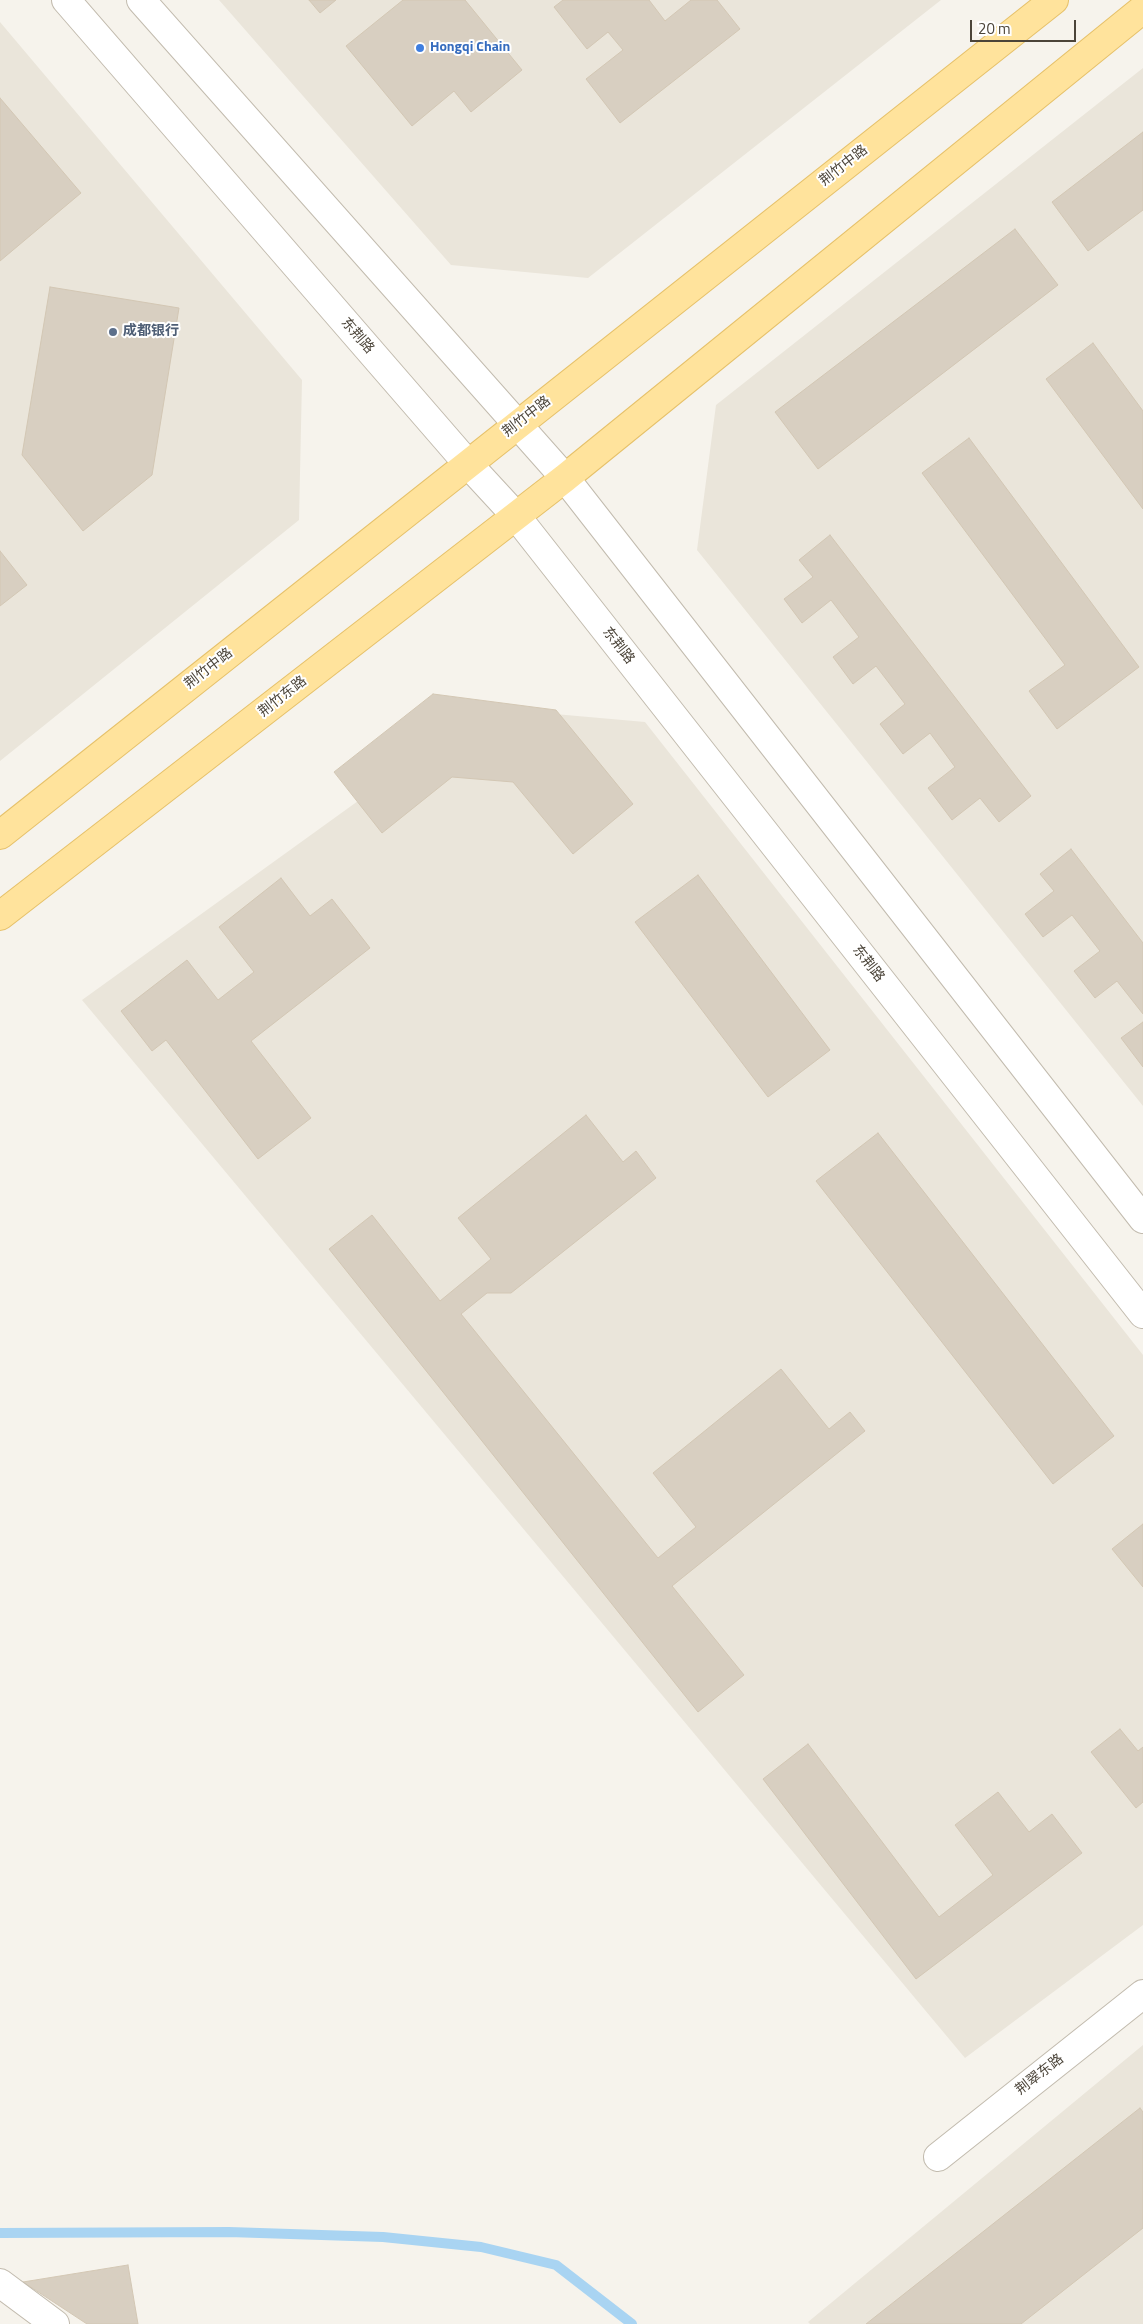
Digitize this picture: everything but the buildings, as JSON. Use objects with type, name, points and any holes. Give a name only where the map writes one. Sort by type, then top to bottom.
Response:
[{"type":"main road","name":"荆竹中路","points":[[0,835],[1054,0]]},
{"type":"main road","points":[[565,478],[1143,9]]},
{"type":"main road","name":"荆竹东路","points":[[0,916],[565,478]]},
{"type":"street","name":"东荆路","points":[[66,0],[468,464],[516,516],[1143,1314]]},
{"type":"street","points":[[141,0],[565,478],[1143,1219]]},
{"type":"street","name":"荆翠东路","points":[[938,2157],[1143,1994]]},
{"type":"street","points":[[0,2283],[55,2324]]},
{"type":"shaded area","points":[[219,0],[941,0],[588,278],[451,265]]},
{"type":"shaded area","points":[[0,22],[302,380],[299,520],[0,761]]},
{"type":"shaded area","points":[[1143,68],[1143,1106],[697,550],[716,405]]},
{"type":"shaded area","points":[[487,708],[645,722],[1143,1355],[1143,1925],[965,2058],[82,1000]]},
{"type":"shaded area","points":[[1143,2045],[1143,2324],[810,2324],[808,2322]]},
{"type":"waterway","points":[[0,2233],[229,2232],[383,2237],[481,2247],[556,2265],[632,2324]]},
{"type":"place","name":"Hongqi Chain","points":[[420,48]]},
{"type":"place","name":"成都银行","points":[[113,332]]}]
